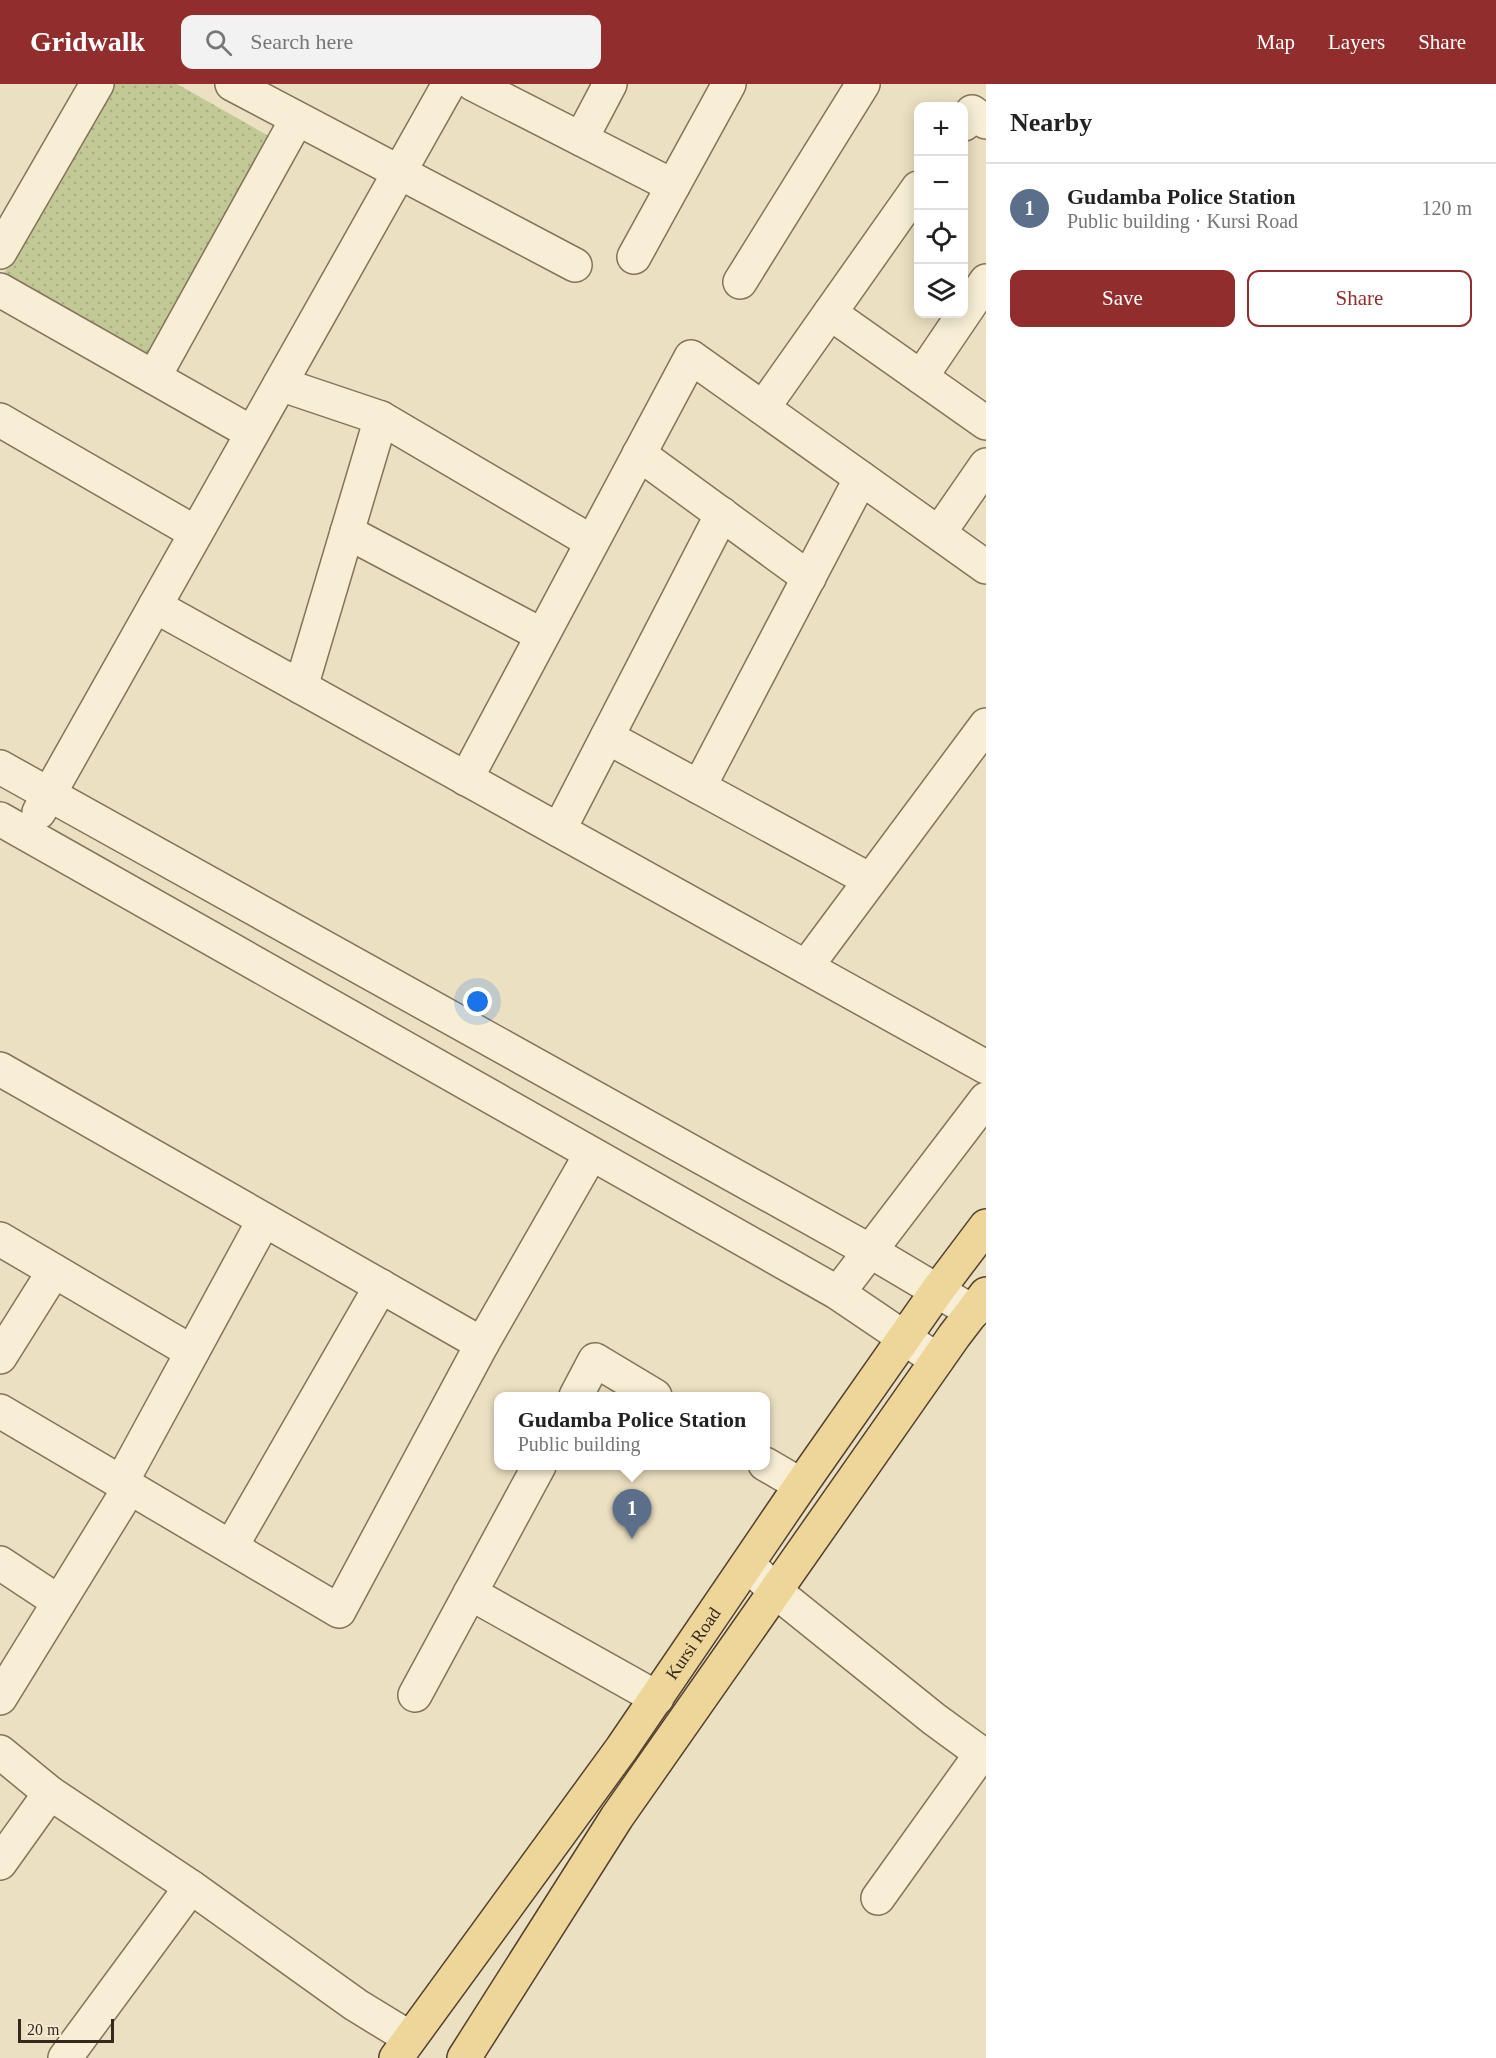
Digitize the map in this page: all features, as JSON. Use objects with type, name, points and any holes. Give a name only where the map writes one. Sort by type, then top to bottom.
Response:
[{"type":"main road","name":"Kursi Road","points":[[403,2048],[657,1698],[801,1485],[937,1291],[986,1226]]},
{"type":"main road","name":"Kursi Road","points":[[464,2058],[617,1817],[937,1360],[980,1303]]},
{"type":"street","points":[[0,252],[97,84]]},
{"type":"street","points":[[232,84],[575,266]]},
{"type":"street","points":[[448,84],[49,794],[13,827],[838,1293],[937,1360]]},
{"type":"street","points":[[473,84],[673,186]]},
{"type":"street","points":[[580,139],[610,84]]},
{"type":"street","points":[[634,257],[729,84]]},
{"type":"street","points":[[740,282],[863,84]]},
{"type":"street","points":[[968,117],[972,112],[986,122]]},
{"type":"street","points":[[154,377],[297,119]]},
{"type":"street","points":[[764,408],[914,194]]},
{"type":"street","points":[[921,377],[986,281]]},
{"type":"street","points":[[0,290],[252,433]]},
{"type":"street","points":[[830,313],[986,423]]},
{"type":"street","points":[[466,779],[691,357],[986,567]]},
{"type":"street","points":[[280,384],[381,418],[592,542]]},
{"type":"street","points":[[301,687],[381,418]]},
{"type":"street","points":[[0,420],[196,533]]},
{"type":"street","points":[[639,454],[809,578]]},
{"type":"street","points":[[939,533],[986,465]]},
{"type":"street","points":[[699,787],[861,478]]},
{"type":"street","points":[[559,830],[722,514]]},
{"type":"street","points":[[347,532],[543,636]]},
{"type":"street","points":[[155,606],[986,1067]]},
{"type":"street","points":[[806,967],[986,725]]},
{"type":"street","points":[[607,737],[870,880]]},
{"type":"street","points":[[0,766],[870,1251],[937,1291],[980,1303]]},
{"type":"street","points":[[5,1082],[264,1220],[482,1344]]},
{"type":"street","points":[[838,1293],[986,1099]]},
{"type":"street","points":[[0,1411],[339,1611],[482,1344],[591,1154]]},
{"type":"street","points":[[0,1698],[59,1602],[126,1485],[192,1352],[264,1220]]},
{"type":"street","points":[[0,1239],[192,1352]]},
{"type":"street","points":[[0,1357],[54,1270]]},
{"type":"street","points":[[231,1547],[381,1286]]},
{"type":"street","points":[[578,1392],[595,1360],[648,1392]]},
{"type":"street","points":[[770,1467],[801,1485]]},
{"type":"street","points":[[415,1695],[537,1470]]},
{"type":"street","points":[[0,1563],[59,1602]]},
{"type":"street","points":[[748,1564],[775,1591],[934,1719],[984,1755],[878,1898]]},
{"type":"street","points":[[470,1593],[657,1698]]},
{"type":"street","points":[[0,1752],[50,1793],[191,1887],[356,2005],[403,2048]]},
{"type":"street","points":[[0,1863],[50,1793]]},
{"type":"street","points":[[65,2058],[191,1887]]},
{"type":"green space","points":[[111,84],[177,84],[274,139],[149,359],[2,277]]},
{"type":"place","name":"Gudamba Police Station","points":[[632,1539]]}]
